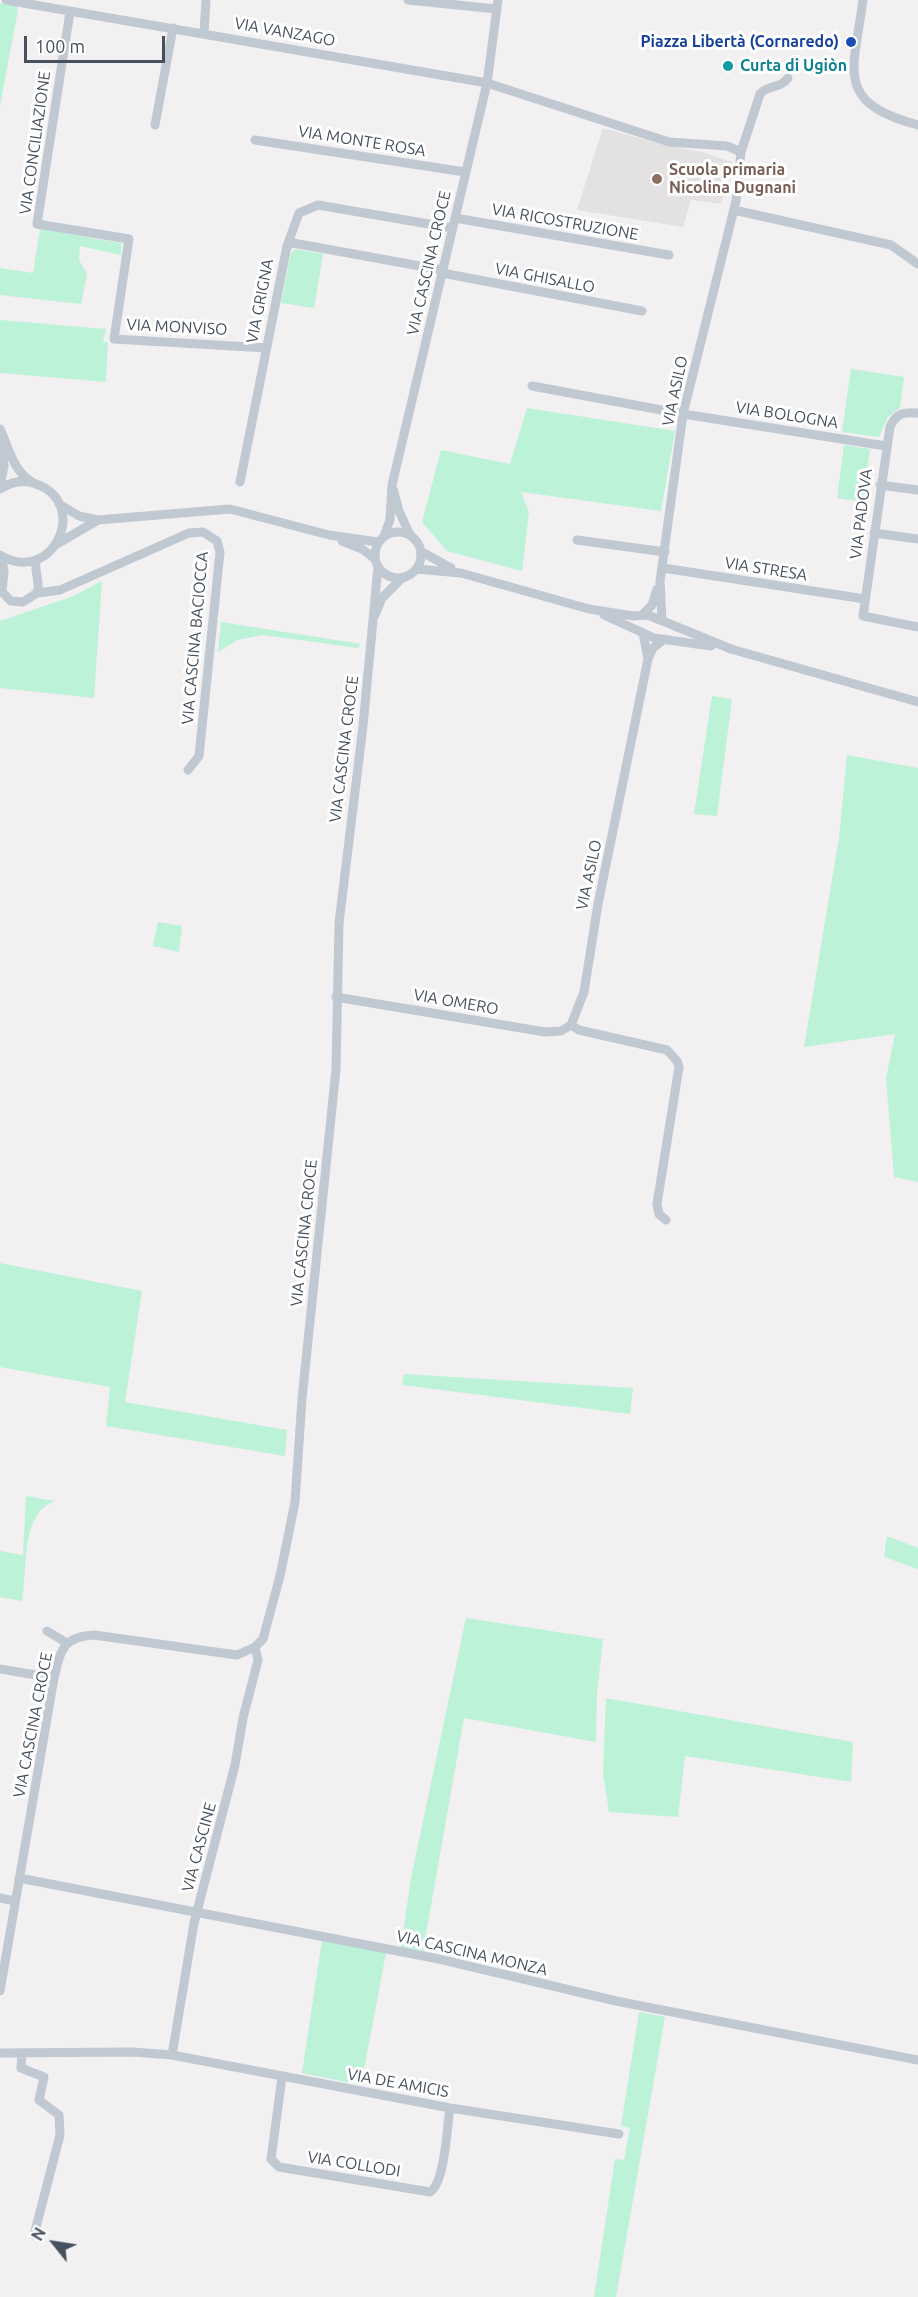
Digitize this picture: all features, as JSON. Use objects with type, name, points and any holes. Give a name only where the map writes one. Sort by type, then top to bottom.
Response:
[{"type":"street","name":"VIA VANZAGO","points":[[6,0],[487,83],[669,142],[727,146],[741,152]]},
{"type":"street","points":[[204,33],[206,0]]},
{"type":"street","points":[[408,0],[498,4]]},
{"type":"street","points":[[863,0],[854,85],[864,100],[897,118],[918,125]]},
{"type":"street","name":"VIA CASCINA CROCE","points":[[381,539],[390,520],[392,485],[487,83],[498,4]]},
{"type":"street","name":"VIA CONCILIAZIONE","points":[[70,12],[37,224],[129,239]]},
{"type":"street","points":[[155,125],[173,28]]},
{"type":"street","name":"VIA ASILO","points":[[642,615],[652,605],[663,568],[683,414],[734,210],[741,171],[741,152],[760,94],[766,88],[777,87],[788,78]]},
{"type":"street","name":"VIA MONTE ROSA","points":[[255,140],[465,172]]},
{"type":"street","name":"VIA RICOSTRUZIONE","points":[[287,246],[299,213],[318,205],[669,255]]},
{"type":"street","points":[[734,210],[891,245],[918,264]]},
{"type":"street","name":"VIA MONVISO","points":[[129,239],[114,339],[266,348]]},
{"type":"street","name":"VIA GRIGNA","points":[[240,482],[287,246],[293,243],[442,272]]},
{"type":"street","name":"VIA GHISALLO","points":[[442,272],[642,311]]},
{"type":"street","name":"VIA BOLOGNA","points":[[532,386],[683,414],[885,446]]},
{"type":"street","name":"VIA PADOVA","points":[[918,413],[906,412],[894,418],[885,446],[863,616],[918,627]]},
{"type":"street","points":[[0,429],[14,463],[23,477],[45,488],[59,504],[79,516],[98,520],[230,509],[329,535],[362,549],[389,576],[402,578],[416,569],[461,573],[589,609],[625,615],[642,615],[662,620],[675,628],[731,650],[918,702]]},
{"type":"street","points":[[0,440],[4,466],[0,487],[15,482],[34,483]]},
{"type":"street","name":"VIA CASCINA CROCE","points":[[392,485],[399,511],[410,535]]},
{"type":"street","points":[[880,485],[918,490]]},
{"type":"street","points":[[56,545],[63,525],[59,504]]},
{"type":"street","points":[[1,555],[21,562],[36,560],[98,520]]},
{"type":"street","points":[[329,535],[381,539],[397,531],[416,539],[422,552],[461,573]]},
{"type":"street","name":"VIA CASCINA BACIOCCA","points":[[1,555],[4,571],[1,585],[5,602],[23,602],[37,593],[53,591],[189,534],[203,532],[217,541],[220,552],[199,756],[188,770]]},
{"type":"street","points":[[874,533],[918,539]]},
{"type":"street","points":[[377,563],[381,539]]},
{"type":"street","points":[[578,540],[665,552]]},
{"type":"street","points":[[416,569],[422,552]]},
{"type":"street","points":[[36,560],[34,572],[39,583],[37,593]]},
{"type":"street","name":"VIA CASCINA CROCE","points":[[0,1990],[54,1678],[62,1650],[67,1643],[75,1637],[94,1635],[237,1655],[255,1647],[263,1639],[269,1620],[295,1502],[302,1399],[334,1100],[339,923],[373,623],[377,563]]},
{"type":"street","name":"VIA STRESA","points":[[663,568],[865,600]]},
{"type":"street","name":"VIA CASCINA CROCE","points":[[373,623],[382,598],[402,578]]},
{"type":"street","name":"VIA ASILO","points":[[660,581],[662,620]]},
{"type":"street","points":[[39,583],[53,591]]},
{"type":"street","points":[[589,609],[643,633],[664,639],[731,650]]},
{"type":"street","name":"VIA ASILO","points":[[643,633],[648,659]]},
{"type":"street","name":"VIA ASILO","points":[[571,1025],[584,992],[598,904],[648,659],[653,648],[664,639]]},
{"type":"street","name":"VIA OMERO","points":[[336,997],[545,1032],[561,1031],[571,1025]]},
{"type":"street","points":[[571,1025],[579,1030],[667,1050],[678,1061],[679,1067],[657,1204],[658,1214],[666,1220]]},
{"type":"street","name":"VIA CASCINA CROCE","points":[[47,1631],[67,1643]]},
{"type":"street","name":"VIA CASCINE","points":[[172,2055],[194,1923],[226,1803],[258,1660],[255,1647]]},
{"type":"street","points":[[0,1669],[54,1678]]},
{"type":"street","name":"VIA CASCINA MONZA","points":[[19,1878],[439,1959],[616,2001],[918,2060]]},
{"type":"street","points":[[0,1899],[15,1901]]},
{"type":"street","name":"VIA DE AMICIS","points":[[0,2053],[132,2052],[172,2055],[282,2078],[450,2108],[619,2134]]},
{"type":"street","points":[[22,2053],[21,2068],[44,2077],[39,2100],[59,2115],[60,2135],[34,2235]]},
{"type":"street","name":"VIA COLLODI","points":[[282,2078],[271,2159],[279,2168],[430,2192],[435,2189],[440,2178],[450,2108]]},
{"type":"shaded area","name":"Scuola primaria Nicolina Dugnani","points":[[603,128],[664,145],[702,152],[734,163],[721,204],[691,200],[683,227],[577,210]]},
{"type":"green space","points":[[0,3],[17,6],[18,10],[0,106]]},
{"type":"green space","points":[[40,229],[121,243],[121,255],[80,246],[79,260],[87,274],[81,304],[0,295],[0,268],[33,273]]},
{"type":"green space","points":[[295,249],[323,254],[314,308],[281,303],[291,253]]},
{"type":"green space","points":[[0,320],[106,329],[103,342],[108,342],[106,382],[0,373]]},
{"type":"green space","points":[[851,369],[904,377],[900,408],[888,417],[879,437],[842,432]]},
{"type":"green space","points":[[527,408],[675,431],[661,511],[521,492],[529,512],[522,571],[447,551],[422,522],[441,450],[510,464]]},
{"type":"green space","points":[[844,445],[870,449],[863,502],[837,498]]},
{"type":"green space","points":[[102,581],[94,698],[0,688],[0,621],[71,597]]},
{"type":"green space","points":[[221,622],[361,644],[358,648],[263,635],[237,640],[218,652]]},
{"type":"green space","points":[[712,696],[732,699],[717,816],[694,814]]},
{"type":"green space","points":[[847,755],[918,768],[918,1182],[894,1177],[886,1078],[895,1034],[804,1047],[839,838]]},
{"type":"green space","points":[[158,922],[182,926],[179,952],[153,946]]},
{"type":"green space","points":[[0,1263],[142,1291],[125,1402],[287,1430],[285,1456],[106,1426],[110,1387],[0,1367]]},
{"type":"green space","points":[[404,1374],[633,1388],[630,1414],[402,1385]]},
{"type":"green space","points":[[26,1496],[55,1501],[44,1507],[36,1517],[31,1529],[22,1601],[0,1597],[0,1551],[23,1555]]},
{"type":"green space","points":[[887,1536],[918,1548],[918,1569],[884,1557]]},
{"type":"green space","points":[[466,1618],[603,1639],[597,1693],[596,1742],[464,1718],[423,1951],[401,1947],[411,1878]]},
{"type":"green space","points":[[606,1698],[853,1742],[851,1782],[685,1756],[678,1817],[609,1812],[603,1773]]},
{"type":"green space","points":[[322,1940],[386,1953],[361,2085],[302,2073]]},
{"type":"green space","points":[[639,2012],[665,2017],[616,2297],[594,2297],[615,2159],[624,2160],[630,2128],[621,2126]]},
{"type":"place","name":"Piazza Libertà (Cornaredo)","points":[[851,42]]},
{"type":"place","name":"Curta di Ugiòn","points":[[728,66]]},
{"type":"place","name":"Scuola primaria Nicolina Dugnani","points":[[657,179]]}]
